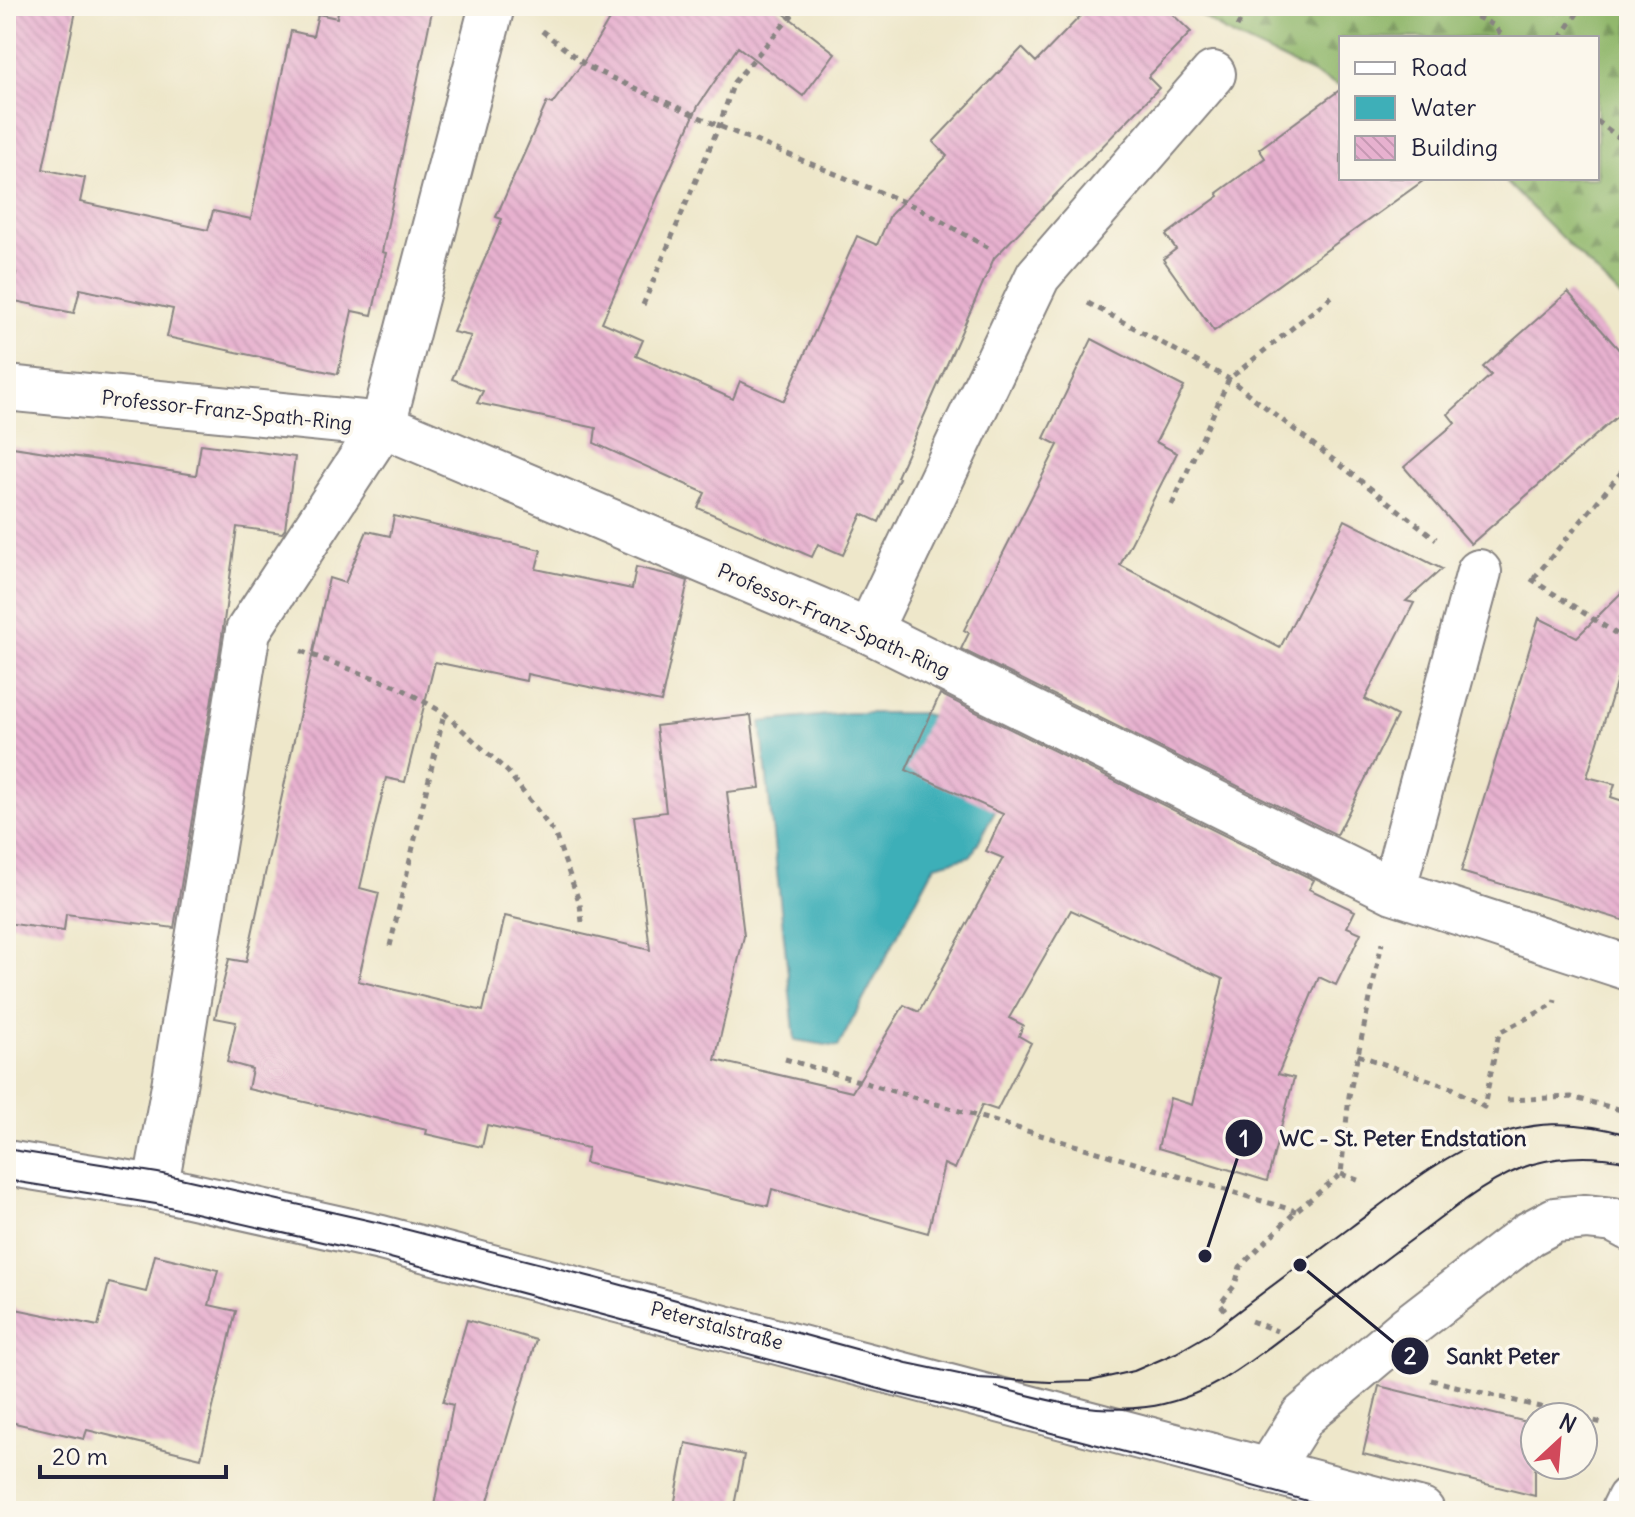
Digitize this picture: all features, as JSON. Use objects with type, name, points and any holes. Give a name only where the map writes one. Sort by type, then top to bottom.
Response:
[{"type":"street","points":[[153,1187],[174,1086],[248,631],[383,425],[492,6]]},
{"type":"street","points":[[869,631],[1038,276],[1213,74]]},
{"type":"street","name":"Professor-Franz-Spath-Ring","points":[[6,388],[383,425],[869,631],[1393,891],[1629,968]]},
{"type":"street","points":[[1393,891],[1479,572]]},
{"type":"street","name":"Peterstalstraße","points":[[6,1163],[153,1187],[381,1238],[1422,1511]]},
{"type":"street","points":[[1269,1470],[1303,1416],[1407,1328],[1529,1234],[1555,1220],[1586,1217],[1614,1220],[1629,1228]]},
{"type":"street","points":[[1623,1511],[1629,1499]]},
{"type":"path","points":[[643,305],[719,126],[734,82],[800,6]]},
{"type":"path","points":[[1239,21],[1248,6]]},
{"type":"path","points":[[1455,6],[1493,25],[1502,36]]},
{"type":"path","points":[[1562,36],[1582,6]]},
{"type":"path","points":[[1599,122],[1629,145]]},
{"type":"path","points":[[1172,505],[1229,379],[1336,293]]},
{"type":"path","points":[[1533,579],[1629,463]]},
{"type":"path","points":[[248,631],[399,687],[444,713],[508,772],[555,834],[580,904],[582,922]]},
{"type":"path","points":[[390,946],[444,713]]},
{"type":"path","points":[[1225,1310],[1220,1304],[1235,1285],[1240,1267],[1296,1211],[1341,1174],[1349,1096],[1393,891]]},
{"type":"path","points":[[1358,1055],[1452,1088],[1484,1107],[1499,1033],[1554,1004],[1572,950]]},
{"type":"path","points":[[785,1059],[1296,1211]]},
{"type":"path","points":[[1507,1100],[1571,1097],[1629,1112]]},
{"type":"path","points":[[1341,1174],[1363,1182]]},
{"type":"path","points":[[1251,1321],[1277,1331]]},
{"type":"path","points":[[1426,1378],[1519,1401]]},
{"type":"green space","points":[[1188,6],[1629,6],[1629,305],[1504,180],[1599,180],[1599,36],[1339,36],[1339,86],[1225,32]]},
{"type":"water","points":[[848,713],[920,713],[1031,743],[971,856],[935,865],[838,1047],[795,1040],[761,722]]},
{"type":"building","points":[[6,6],[77,6],[43,169],[85,178],[80,202],[208,230],[213,211],[251,219],[291,31],[313,36],[318,14],[337,18],[339,6],[433,6],[372,315],[352,311],[338,374],[167,337],[173,309],[80,289],[74,313],[10,300],[16,273],[6,271]]},
{"type":"building","points":[[617,6],[774,6],[835,53],[803,96],[738,47],[698,106],[602,322],[643,340],[636,356],[733,399],[740,381],[784,401],[857,236],[877,245],[890,215],[947,156],[933,142],[1022,48],[1036,62],[1090,6],[1164,6],[1191,32],[1148,77],[1159,88],[994,258],[879,522],[862,514],[843,555],[818,544],[812,557],[698,508],[705,493],[594,443],[596,428],[477,403],[483,391],[452,379],[471,336],[453,332],[502,219],[496,217],[547,102],[552,104],[587,57]]},
{"type":"building","points":[[1339,90],[1339,180],[1424,180],[1214,331],[1163,259],[1176,249],[1166,235],[1265,158],[1259,149]]},
{"type":"building","points":[[1568,292],[1629,361],[1629,406],[1471,544],[1404,467],[1455,423],[1448,414],[1491,375],[1483,367]]},
{"type":"building","points":[[1092,339],[1184,387],[1156,442],[1177,453],[1120,565],[1280,648],[1345,520],[1442,569],[1406,601],[1414,603],[1365,699],[1397,716],[1337,835],[961,649],[969,633],[964,630],[1058,445],[1044,438]]},
{"type":"building","points":[[201,444],[295,457],[282,533],[237,527],[174,928],[66,914],[64,931],[6,923],[6,446],[196,475]]},
{"type":"building","points":[[394,516],[541,550],[536,569],[632,589],[636,567],[688,581],[661,702],[527,674],[526,681],[435,662],[405,782],[386,778],[360,888],[379,893],[358,981],[483,1011],[505,916],[650,950],[634,816],[666,812],[656,726],[751,715],[760,788],[727,792],[744,936],[715,1060],[852,1092],[904,1005],[919,1012],[1003,858],[986,851],[1003,814],[906,770],[940,694],[1314,880],[1309,889],[1355,911],[1347,927],[1361,933],[1336,985],[1319,977],[1278,1074],[1294,1078],[1267,1181],[1158,1148],[1170,1098],[1192,1105],[1223,979],[1071,910],[1009,1018],[1023,1025],[1019,1036],[1031,1043],[997,1110],[982,1105],[955,1169],[944,1164],[928,1233],[772,1189],[768,1206],[585,1163],[588,1148],[487,1125],[482,1147],[426,1134],[427,1130],[248,1089],[252,1069],[227,1062],[236,1022],[215,1018],[229,959],[246,962],[329,578],[345,583],[367,531],[390,536]]},
{"type":"building","points":[[1629,585],[1629,641],[1587,777],[1615,784],[1611,797],[1629,803],[1629,922],[1461,872],[1539,618],[1577,637]]},
{"type":"building","points":[[155,1255],[218,1270],[209,1305],[236,1311],[201,1458],[87,1430],[84,1439],[6,1421],[6,1307],[98,1326],[109,1283],[146,1292]]},
{"type":"building","points":[[467,1320],[536,1340],[485,1511],[433,1511],[453,1405],[443,1402]]},
{"type":"building","points":[[1379,1386],[1519,1420],[1519,1481],[1535,1481],[1535,1496],[1363,1454]]},
{"type":"building","points":[[686,1443],[744,1455],[733,1511],[673,1511]]},
{"type":"tram line","points":[[6,1149],[158,1173],[385,1224],[907,1363],[978,1378],[1050,1382],[1090,1381],[1134,1371],[1176,1353],[1209,1334],[1416,1179],[1478,1142],[1511,1130],[1547,1125],[1586,1126],[1629,1135]]},
{"type":"tram line","points":[[996,1387],[1033,1397],[1108,1409],[1146,1407],[1185,1398],[1220,1381],[1252,1360],[1463,1202],[1503,1176],[1533,1164],[1557,1159],[1593,1157],[1629,1162]]},
{"type":"tram line","points":[[6,1180],[156,1204],[379,1255],[1344,1511]]},
{"type":"place","name":"WC - St. Peter Endstation","points":[[1205,1256]]},
{"type":"place","name":"Sankt Peter","points":[[1300,1265]]}]
